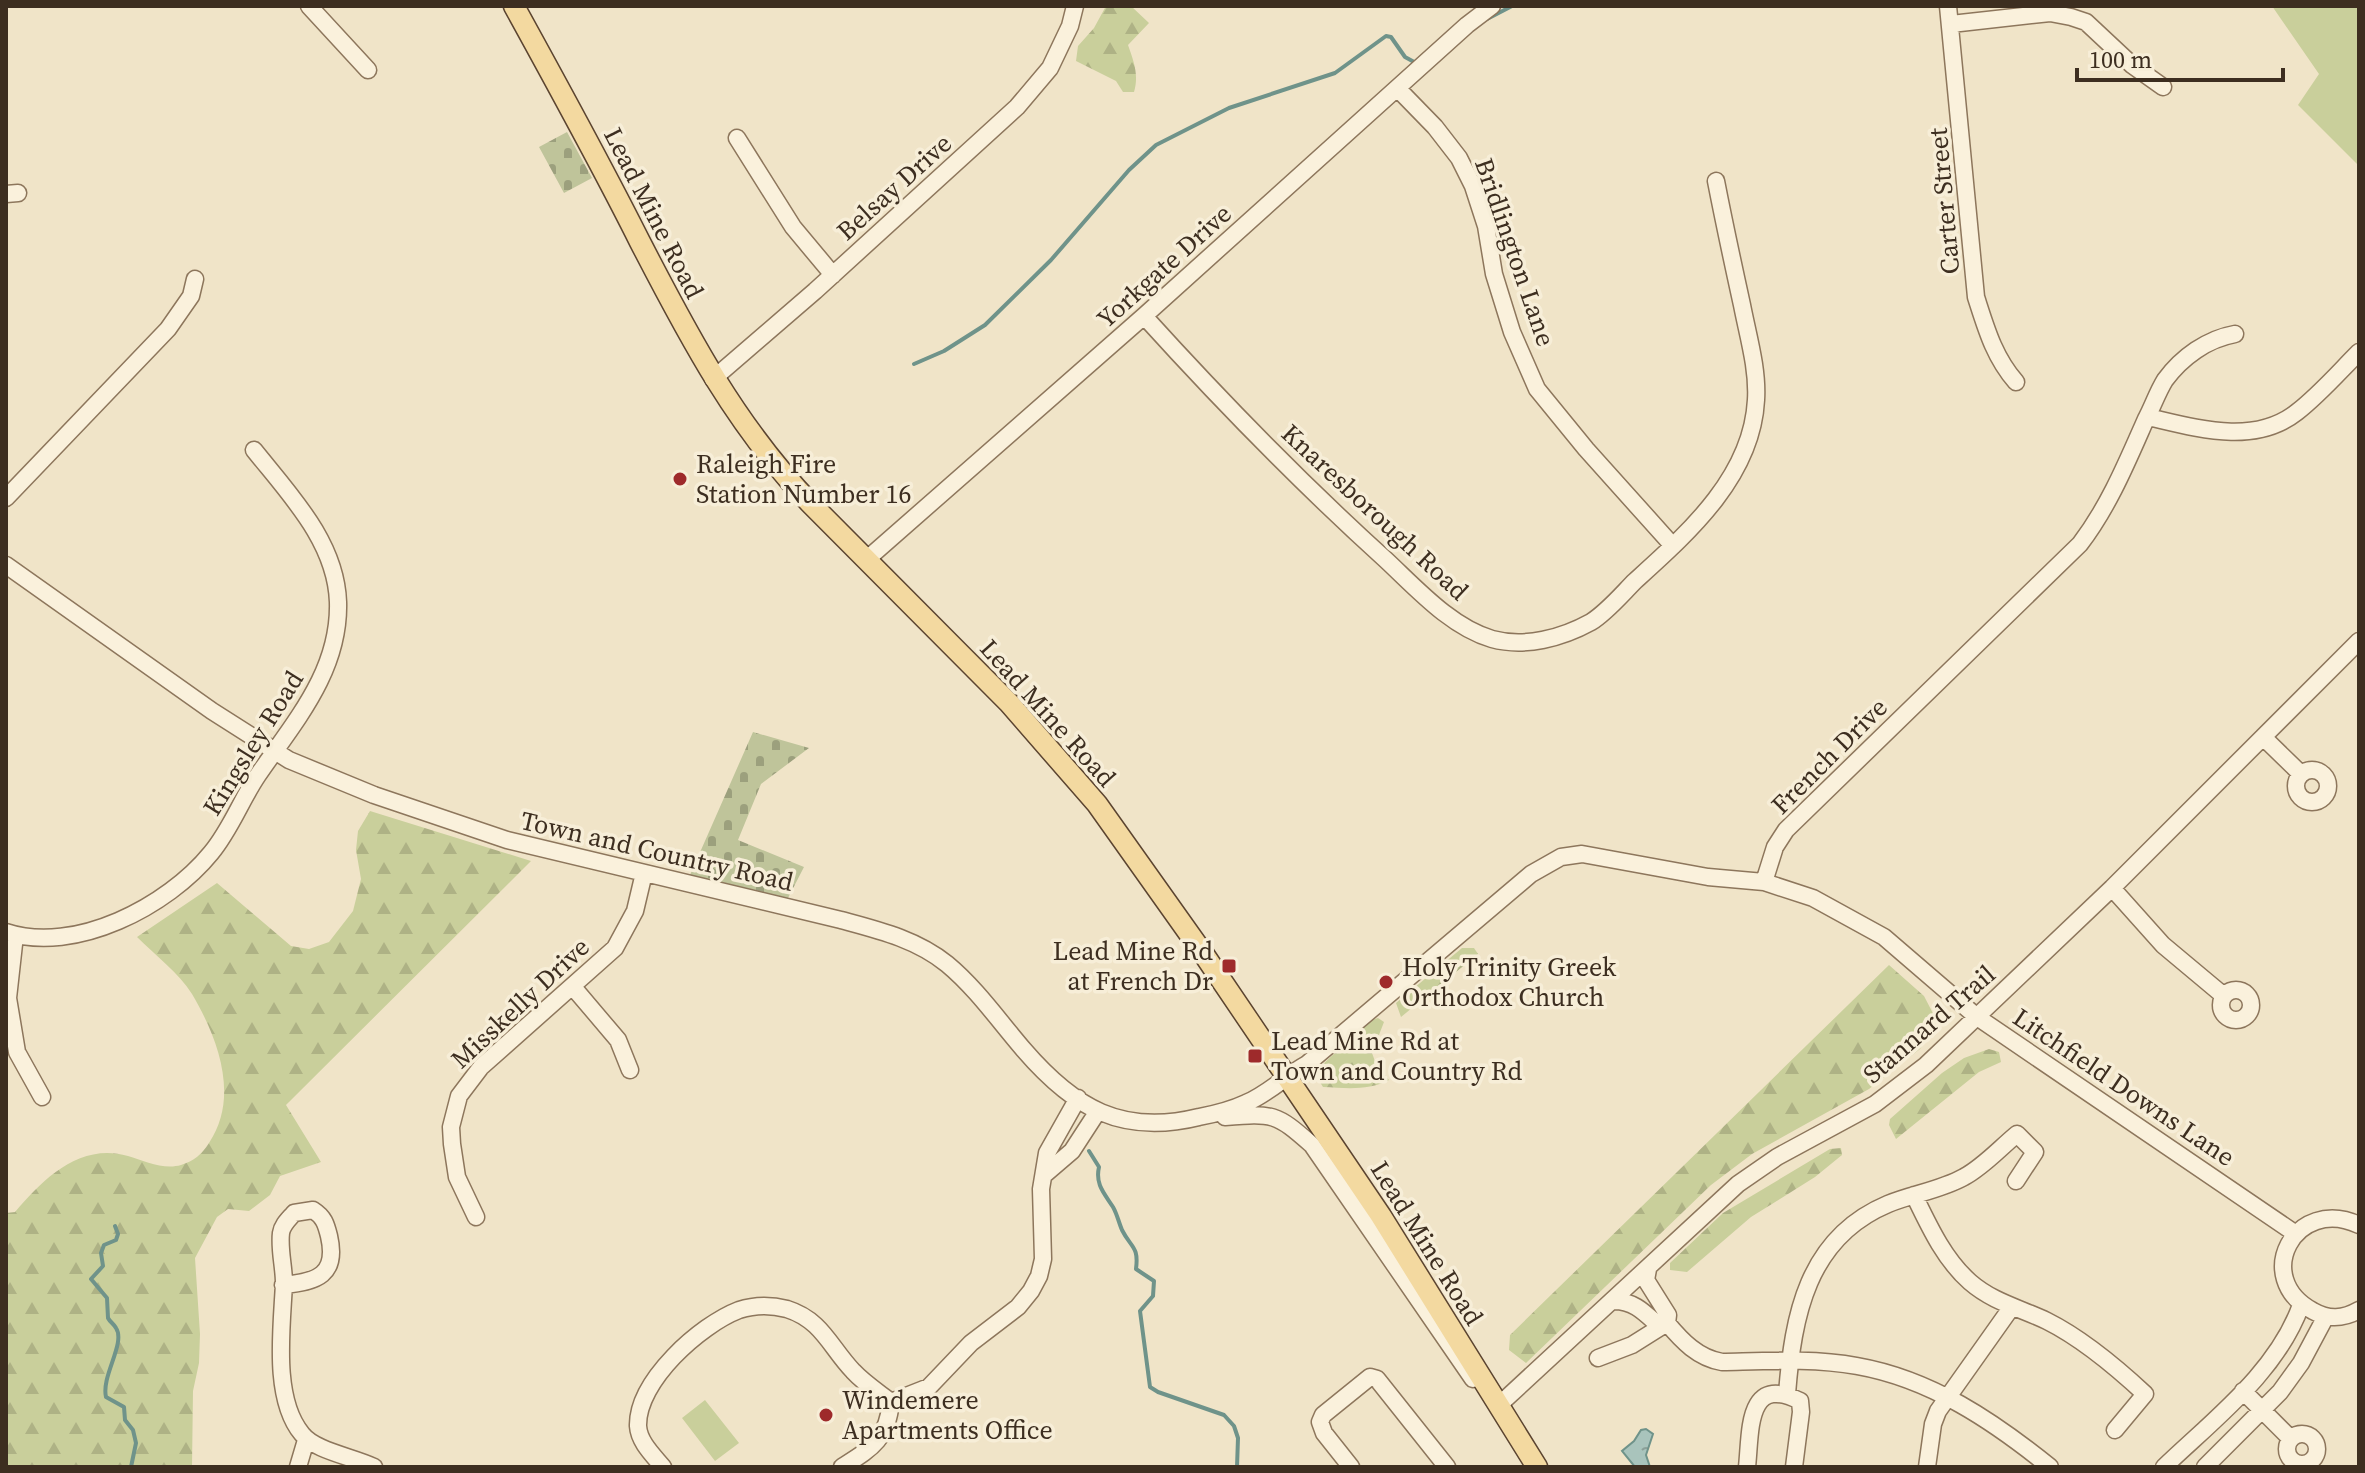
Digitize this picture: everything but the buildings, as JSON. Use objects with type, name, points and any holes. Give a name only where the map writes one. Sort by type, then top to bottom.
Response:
[{"type":"main road","name":"Lead Mine Road","points":[[514,6],[593,151],[673,309],[713,379],[752,436],[780,472],[1009,703],[1097,804],[1287,1075],[1392,1232],[1537,1467]]},
{"type":"street","points":[[309,6],[368,70]]},
{"type":"street","name":"Belsay Drive","points":[[713,379],[833,275],[1017,107],[1050,68],[1070,26],[1075,6]]},
{"type":"street","name":"Yorkgate Drive","points":[[866,560],[1492,6]]},
{"type":"street","name":"Carter Street","points":[[1948,6],[1976,297],[1990,342],[2002,366],[2016,382]]},
{"type":"street","points":[[1951,24],[2050,13],[2071,17],[2086,22],[2132,65],[2163,87]]},
{"type":"street","name":"Bridlington Lane","points":[[1397,88],[1435,127],[1459,158],[1473,186],[1512,332],[1537,389],[1673,546]]},
{"type":"street","points":[[737,138],[793,227],[833,275]]},
{"type":"street","name":"Knaresborough Road","points":[[1144,316],[1220,399],[1357,534],[1435,605],[1463,625],[1492,639],[1525,643],[1555,637],[1593,621],[1709,509],[1735,469],[1751,433],[1756,399],[1752,354],[1716,181]]},
{"type":"street","points":[[6,498],[168,329],[191,296],[195,279]]},
{"type":"street","name":"French Drive","points":[[1764,882],[1775,847],[1786,830],[2080,544],[2103,511],[2161,387],[2183,362],[2217,337],[2235,334]]},
{"type":"street","points":[[2148,417],[2234,433],[2267,428],[2297,412],[2359,352]]},
{"type":"street","name":"Kingsley Road","points":[[10,934],[34,939],[74,935],[128,917],[172,891],[211,854],[301,715],[329,665],[337,632],[335,574],[324,545],[303,512],[254,450]]},
{"type":"street","name":"Town and Country Road","points":[[6,565],[275,753],[374,795],[507,840],[841,920],[888,933],[922,948],[957,973],[1027,1053],[1078,1098],[1122,1121],[1163,1125],[1192,1119],[1248,1103],[1287,1075]]},
{"type":"street","name":"Stannard Trail","points":[[1499,1405],[1738,1184],[1777,1157],[1875,1104],[1926,1065],[2112,888],[2359,641]]},
{"type":"street","points":[[2263,737],[2301,774]]},
{"type":"street","points":[[1287,1075],[1307,1064],[1531,874],[1561,857],[1582,854],[1708,877],[1764,882]]},
{"type":"street","name":"Misskelly Drive","points":[[476,1217],[457,1177],[452,1144],[451,1127],[459,1096],[481,1067],[615,948],[635,911],[644,873]]},
{"type":"street","name":"Litchfield Downs Lane","points":[[1764,882],[1813,898],[1884,937],[1977,1017],[2296,1234]]},
{"type":"street","points":[[2112,888],[2163,945],[2224,996]]},
{"type":"street","points":[[10,934],[8,998],[17,1052],[42,1097]]},
{"type":"street","points":[[573,987],[618,1040],[630,1070]]},
{"type":"street","points":[[891,1402],[929,1387],[971,1343],[1018,1307],[1031,1291],[1043,1259],[1041,1198],[1047,1153],[1078,1098]]},
{"type":"street","points":[[1044,1175],[1072,1151],[1098,1111]]},
{"type":"street","points":[[1192,1119],[1264,1114],[1287,1122],[1312,1145],[1457,1359],[1522,1444]]},
{"type":"street","points":[[1787,1394],[1801,1304],[1818,1263],[1833,1243],[1864,1216],[1966,1177],[2017,1134],[2035,1152],[2016,1181]]},
{"type":"street","points":[[1914,1195],[1937,1241],[1959,1271],[1989,1297],[2066,1333],[2118,1369],[2145,1394],[2115,1430]]},
{"type":"street","points":[[283,1285],[314,1280],[324,1273],[331,1262],[333,1250],[326,1224],[322,1216],[313,1210],[294,1213],[281,1231],[283,1383],[292,1418],[306,1440],[374,1467]]},
{"type":"street","points":[[2359,1225],[2347,1219],[2328,1217],[2310,1222],[2296,1234],[2285,1250],[2282,1269],[2289,1291],[2301,1305],[2325,1318],[2347,1317],[2359,1310]]},
{"type":"street","points":[[1648,1269],[1646,1280],[1668,1315],[1667,1323]]},
{"type":"street","points":[[1614,1301],[1635,1305],[1656,1323],[1667,1323],[1690,1347],[1711,1360],[1858,1366],[1912,1382],[1946,1396],[1997,1426],[2050,1467]]},
{"type":"street","points":[[2164,1467],[2243,1391],[2284,1343],[2301,1305]]},
{"type":"street","points":[[663,1467],[643,1442],[638,1427],[641,1405],[648,1389],[673,1358],[738,1310],[773,1306],[805,1317],[820,1327],[854,1372],[891,1402]]},
{"type":"street","points":[[1927,1467],[1933,1424],[1946,1396],[2011,1308]]},
{"type":"street","points":[[2205,1467],[2289,1381],[2325,1318]]},
{"type":"street","points":[[1598,1358],[1632,1345],[1667,1323]]},
{"type":"street","points":[[1351,1467],[1324,1433],[1320,1422],[1330,1409],[1370,1377],[1377,1379],[1447,1467]]},
{"type":"street","points":[[2243,1391],[2291,1439]]},
{"type":"street","points":[[1747,1467],[1755,1404],[1764,1396],[1774,1393],[1787,1394],[1800,1401],[1794,1467]]},
{"type":"street","points":[[842,1467],[876,1444],[886,1431],[891,1402]]},
{"type":"street","points":[[298,1467],[306,1440]]},
{"type":"green space","points":[[1106,6],[1131,6],[1149,23],[1128,45],[1136,74],[1134,92],[1123,92],[1116,81],[1076,61],[1078,46],[1094,28]]},
{"type":"green space","points":[[2272,6],[2359,6],[2359,166],[2298,105],[2319,74]]},
{"type":"green space","points":[[567,132],[592,178],[564,193],[539,147]]},
{"type":"green space","points":[[753,732],[809,748],[761,784],[738,840],[804,867],[788,898],[690,875]]},
{"type":"green space","points":[[370,811],[531,861],[286,1105],[321,1162],[280,1176],[270,1195],[249,1211],[228,1209],[217,1217],[195,1258],[200,1334],[199,1363],[193,1391],[192,1467],[6,1467],[6,1213],[15,1212],[38,1187],[64,1166],[94,1154],[111,1153],[168,1166],[190,1161],[209,1143],[223,1106],[222,1068],[201,1011],[180,979],[137,937],[217,883],[291,946],[309,949],[329,942],[353,911],[361,879],[356,850],[358,831]]},
{"type":"green space","points":[[1462,948],[1474,948],[1478,954],[1401,1017],[1396,1003]]},
{"type":"green space","points":[[1889,965],[1924,996],[1938,1023],[1920,1049],[1869,1089],[1752,1154],[1711,1185],[1526,1363],[1509,1350],[1510,1335]]},
{"type":"green space","points":[[1378,1018],[1384,1022],[1372,1053],[1376,1064],[1389,1080],[1365,1087],[1323,1087],[1318,1079],[1320,1067],[1369,1021]]},
{"type":"green space","points":[[1989,1049],[1999,1052],[2001,1062],[1979,1072],[1896,1139],[1889,1125],[1890,1119],[1942,1073],[1964,1058]]},
{"type":"green space","points":[[1841,1148],[1842,1155],[1815,1177],[1751,1217],[1687,1272],[1670,1270],[1670,1263],[1723,1213],[1830,1149]]},
{"type":"green space","points":[[705,1400],[739,1443],[715,1461],[682,1418]]},
{"type":"water","points":[[1646,1429],[1653,1434],[1646,1455],[1650,1467],[1635,1467],[1622,1451],[1641,1430]]},
{"type":"waterway","points":[[1487,19],[1512,6]]},
{"type":"waterway","points":[[914,364],[944,351],[985,325],[1051,260],[1129,170],[1156,145],[1229,108],[1335,73],[1386,36],[1391,37],[1405,57],[1416,63]]},
{"type":"waterway","points":[[1089,1151],[1099,1167],[1101,1188],[1135,1251],[1136,1269],[1154,1281],[1153,1296],[1140,1311],[1150,1387],[1224,1415],[1234,1426],[1238,1438],[1237,1467]]},
{"type":"waterway","points":[[115,1226],[118,1234],[116,1240],[104,1245],[101,1253],[103,1266],[91,1279],[107,1298],[108,1318],[118,1334],[105,1389],[106,1397],[124,1407],[125,1420],[133,1430],[136,1443],[131,1467]]},
{"type":"place","name":"Raleigh Fire Station Number 16","points":[[680,479]]},
{"type":"place","name":"Lead Mine Rd at French Dr","points":[[1229,966]]},
{"type":"place","name":"Holy Trinity Greek Orthodox Church","points":[[1386,982]]},
{"type":"place","name":"Lead Mine Rd at Town and Country Rd","points":[[1255,1056]]},
{"type":"place","name":"Windemere Apartments Office","points":[[826,1415]]}]
